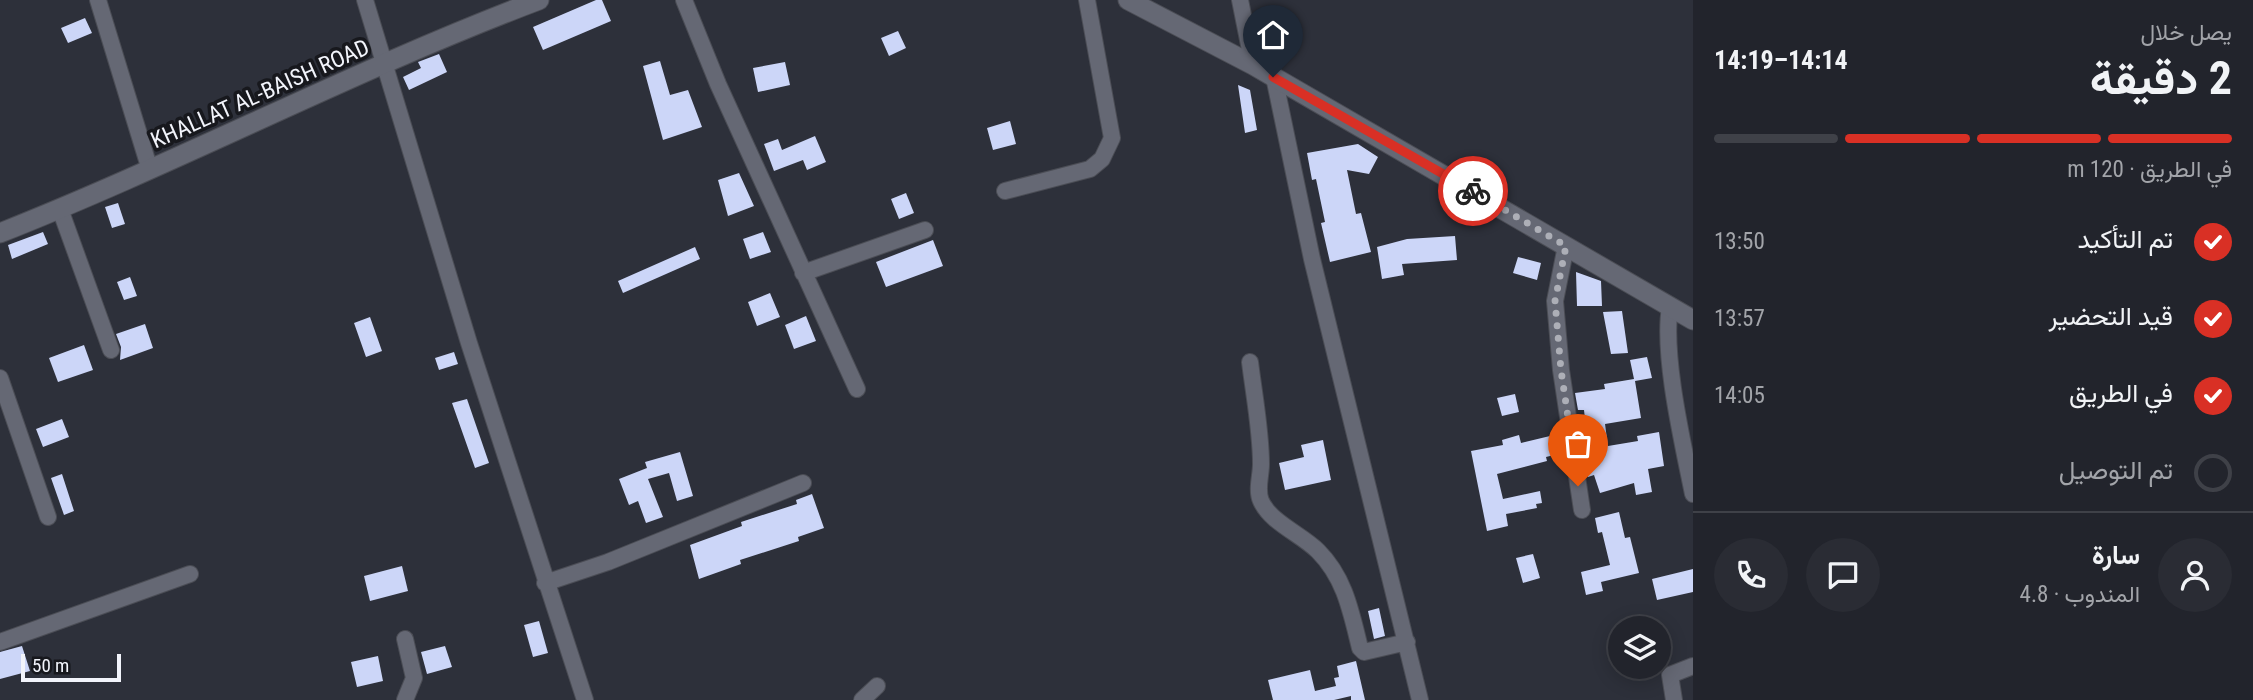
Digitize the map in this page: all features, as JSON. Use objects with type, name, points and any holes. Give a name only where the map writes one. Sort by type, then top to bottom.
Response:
[{"type":"street","points":[[99,0],[150,170]]},
{"type":"street","points":[[365,0],[382,65],[584,700]]},
{"type":"street","name":"KHALLAT AL-BAISH ROAD","points":[[0,233],[150,170],[382,65],[539,0]]},
{"type":"street","points":[[684,0],[718,84],[857,390]]},
{"type":"street","points":[[1005,191],[1090,169],[1109,149],[1112,138],[1087,0]]},
{"type":"street","points":[[1128,0],[1253,65],[1693,320]]},
{"type":"street","points":[[1240,0],[1253,65]]},
{"type":"street","points":[[1273,77],[1312,259],[1420,700]]},
{"type":"street","points":[[60,209],[111,350]]},
{"type":"street","points":[[803,272],[925,230]]},
{"type":"street","points":[[1566,246],[1555,301],[1561,370],[1583,510]]},
{"type":"street","points":[[1670,307],[1667,324],[1675,393],[1693,494]]},
{"type":"street","points":[[1250,362],[1261,463],[1261,502],[1275,518],[1317,550],[1337,574],[1350,605],[1360,648],[1364,652],[1406,642]]},
{"type":"street","points":[[0,378],[48,517]]},
{"type":"street","points":[[545,583],[608,562],[803,483]]},
{"type":"street","points":[[0,642],[190,574]]},
{"type":"street","points":[[405,639],[414,678],[405,700]]},
{"type":"street","points":[[1674,700],[1670,675],[1693,666]]},
{"type":"street","points":[[862,700],[877,686]]},
{"type":"building","points":[[596,0],[602,0],[611,21],[543,50],[533,27]]},
{"type":"building","points":[[85,18],[92,33],[68,43],[61,28]]},
{"type":"building","points":[[1274,23],[1292,27],[1289,41],[1270,36]]},
{"type":"building","points":[[898,31],[906,48],[889,56],[881,38]]},
{"type":"building","points":[[439,54],[447,72],[409,90],[403,77],[421,68],[418,62]]},
{"type":"building","points":[[660,61],[670,95],[688,90],[702,127],[663,140],[643,66]]},
{"type":"building","points":[[785,62],[790,85],[758,92],[753,68]]},
{"type":"building","points":[[1238,85],[1250,90],[1257,130],[1245,133]]},
{"type":"building","points":[[1010,121],[1016,144],[993,150],[987,128]]},
{"type":"building","points":[[815,136],[826,162],[807,170],[803,160],[774,171],[764,144],[778,139],[782,150]]},
{"type":"building","points":[[1358,144],[1378,157],[1369,174],[1347,170],[1356,214],[1361,213],[1371,252],[1330,262],[1321,223],[1325,222],[1316,179],[1312,180],[1307,153]]},
{"type":"building","points":[[739,173],[754,206],[728,216],[718,180]]},
{"type":"building","points":[[906,193],[914,213],[899,219],[891,199]]},
{"type":"building","points":[[118,203],[125,224],[112,228],[105,207]]},
{"type":"building","points":[[43,232],[48,244],[12,259],[8,245]]},
{"type":"building","points":[[763,232],[771,252],[750,259],[743,239]]},
{"type":"building","points":[[1455,236],[1457,260],[1402,264],[1404,275],[1382,279],[1377,247],[1407,239]]},
{"type":"building","points":[[933,240],[943,266],[886,287],[876,262]]},
{"type":"building","points":[[695,247],[700,259],[623,293],[618,281]]},
{"type":"building","points":[[1518,257],[1541,263],[1537,280],[1513,273]]},
{"type":"building","points":[[1576,272],[1601,281],[1602,306],[1577,306]]},
{"type":"building","points":[[130,277],[137,296],[124,300],[117,282]]},
{"type":"building","points":[[770,293],[780,317],[757,326],[748,302]]},
{"type":"building","points":[[1622,311],[1628,353],[1611,354],[1603,312]]},
{"type":"building","points":[[806,316],[816,341],[794,349],[785,325]]},
{"type":"building","points":[[370,317],[382,351],[366,357],[354,323]]},
{"type":"building","points":[[145,324],[153,348],[120,360],[121,347],[116,334]]},
{"type":"building","points":[[84,345],[93,370],[58,382],[49,358]]},
{"type":"building","points":[[454,352],[458,364],[439,370],[435,358]]},
{"type":"building","points":[[1647,357],[1652,378],[1635,381],[1641,418],[1605,424],[1608,446],[1638,441],[1637,436],[1659,432],[1664,466],[1648,469],[1652,492],[1636,495],[1634,483],[1600,493],[1594,475],[1588,477],[1584,456],[1589,455],[1584,410],[1578,410],[1575,393],[1605,389],[1604,384],[1634,379],[1630,360]]},
{"type":"building","points":[[1515,394],[1519,412],[1502,416],[1497,398]]},
{"type":"building","points":[[467,399],[489,463],[475,468],[452,403]]},
{"type":"building","points":[[62,419],[69,437],[43,447],[36,429]]},
{"type":"building","points":[[1519,435],[1521,443],[1550,436],[1554,455],[1546,457],[1547,461],[1497,474],[1503,499],[1540,491],[1542,503],[1536,504],[1537,508],[1506,514],[1508,526],[1487,531],[1471,451],[1503,445],[1502,440]]},
{"type":"building","points":[[1323,440],[1331,480],[1285,490],[1279,463],[1304,457],[1301,445]]},
{"type":"building","points":[[680,452],[693,496],[677,501],[669,473],[648,479],[663,517],[646,523],[638,501],[629,505],[619,479],[647,468],[645,462]]},
{"type":"building","points":[[62,474],[74,511],[64,515],[51,478]]},
{"type":"building","points":[[812,494],[824,528],[798,537],[799,541],[740,560],[741,564],[699,579],[690,545],[742,526],[741,522],[797,504],[796,500]]},
{"type":"building","points":[[1619,512],[1625,538],[1630,537],[1639,573],[1601,582],[1603,591],[1586,595],[1581,572],[1610,565],[1602,532],[1598,533],[1595,518]]},
{"type":"building","points":[[1533,554],[1540,578],[1523,583],[1516,558]]},
{"type":"building","points":[[402,566],[408,591],[370,601],[364,576]]},
{"type":"building","points":[[1693,569],[1693,592],[1657,600],[1652,579]]},
{"type":"building","points":[[1379,608],[1385,636],[1374,639],[1368,611]]},
{"type":"building","points":[[539,621],[548,653],[533,657],[524,625]]},
{"type":"building","points":[[22,646],[30,671],[0,679],[0,652]]},
{"type":"building","points":[[445,646],[452,667],[427,674],[421,652]]},
{"type":"building","points":[[378,656],[383,681],[357,687],[351,662]]},
{"type":"building","points":[[1356,661],[1365,700],[1351,700],[1351,696],[1334,700],[1273,700],[1268,680],[1310,670],[1315,691],[1336,686],[1334,678],[1339,677],[1337,666]]},
{"type":"way so far","points":[[1473,191],[1566,246],[1555,301],[1561,370],[1578,486]]},
{"type":"route","points":[[1273,77],[1473,191]]}]
